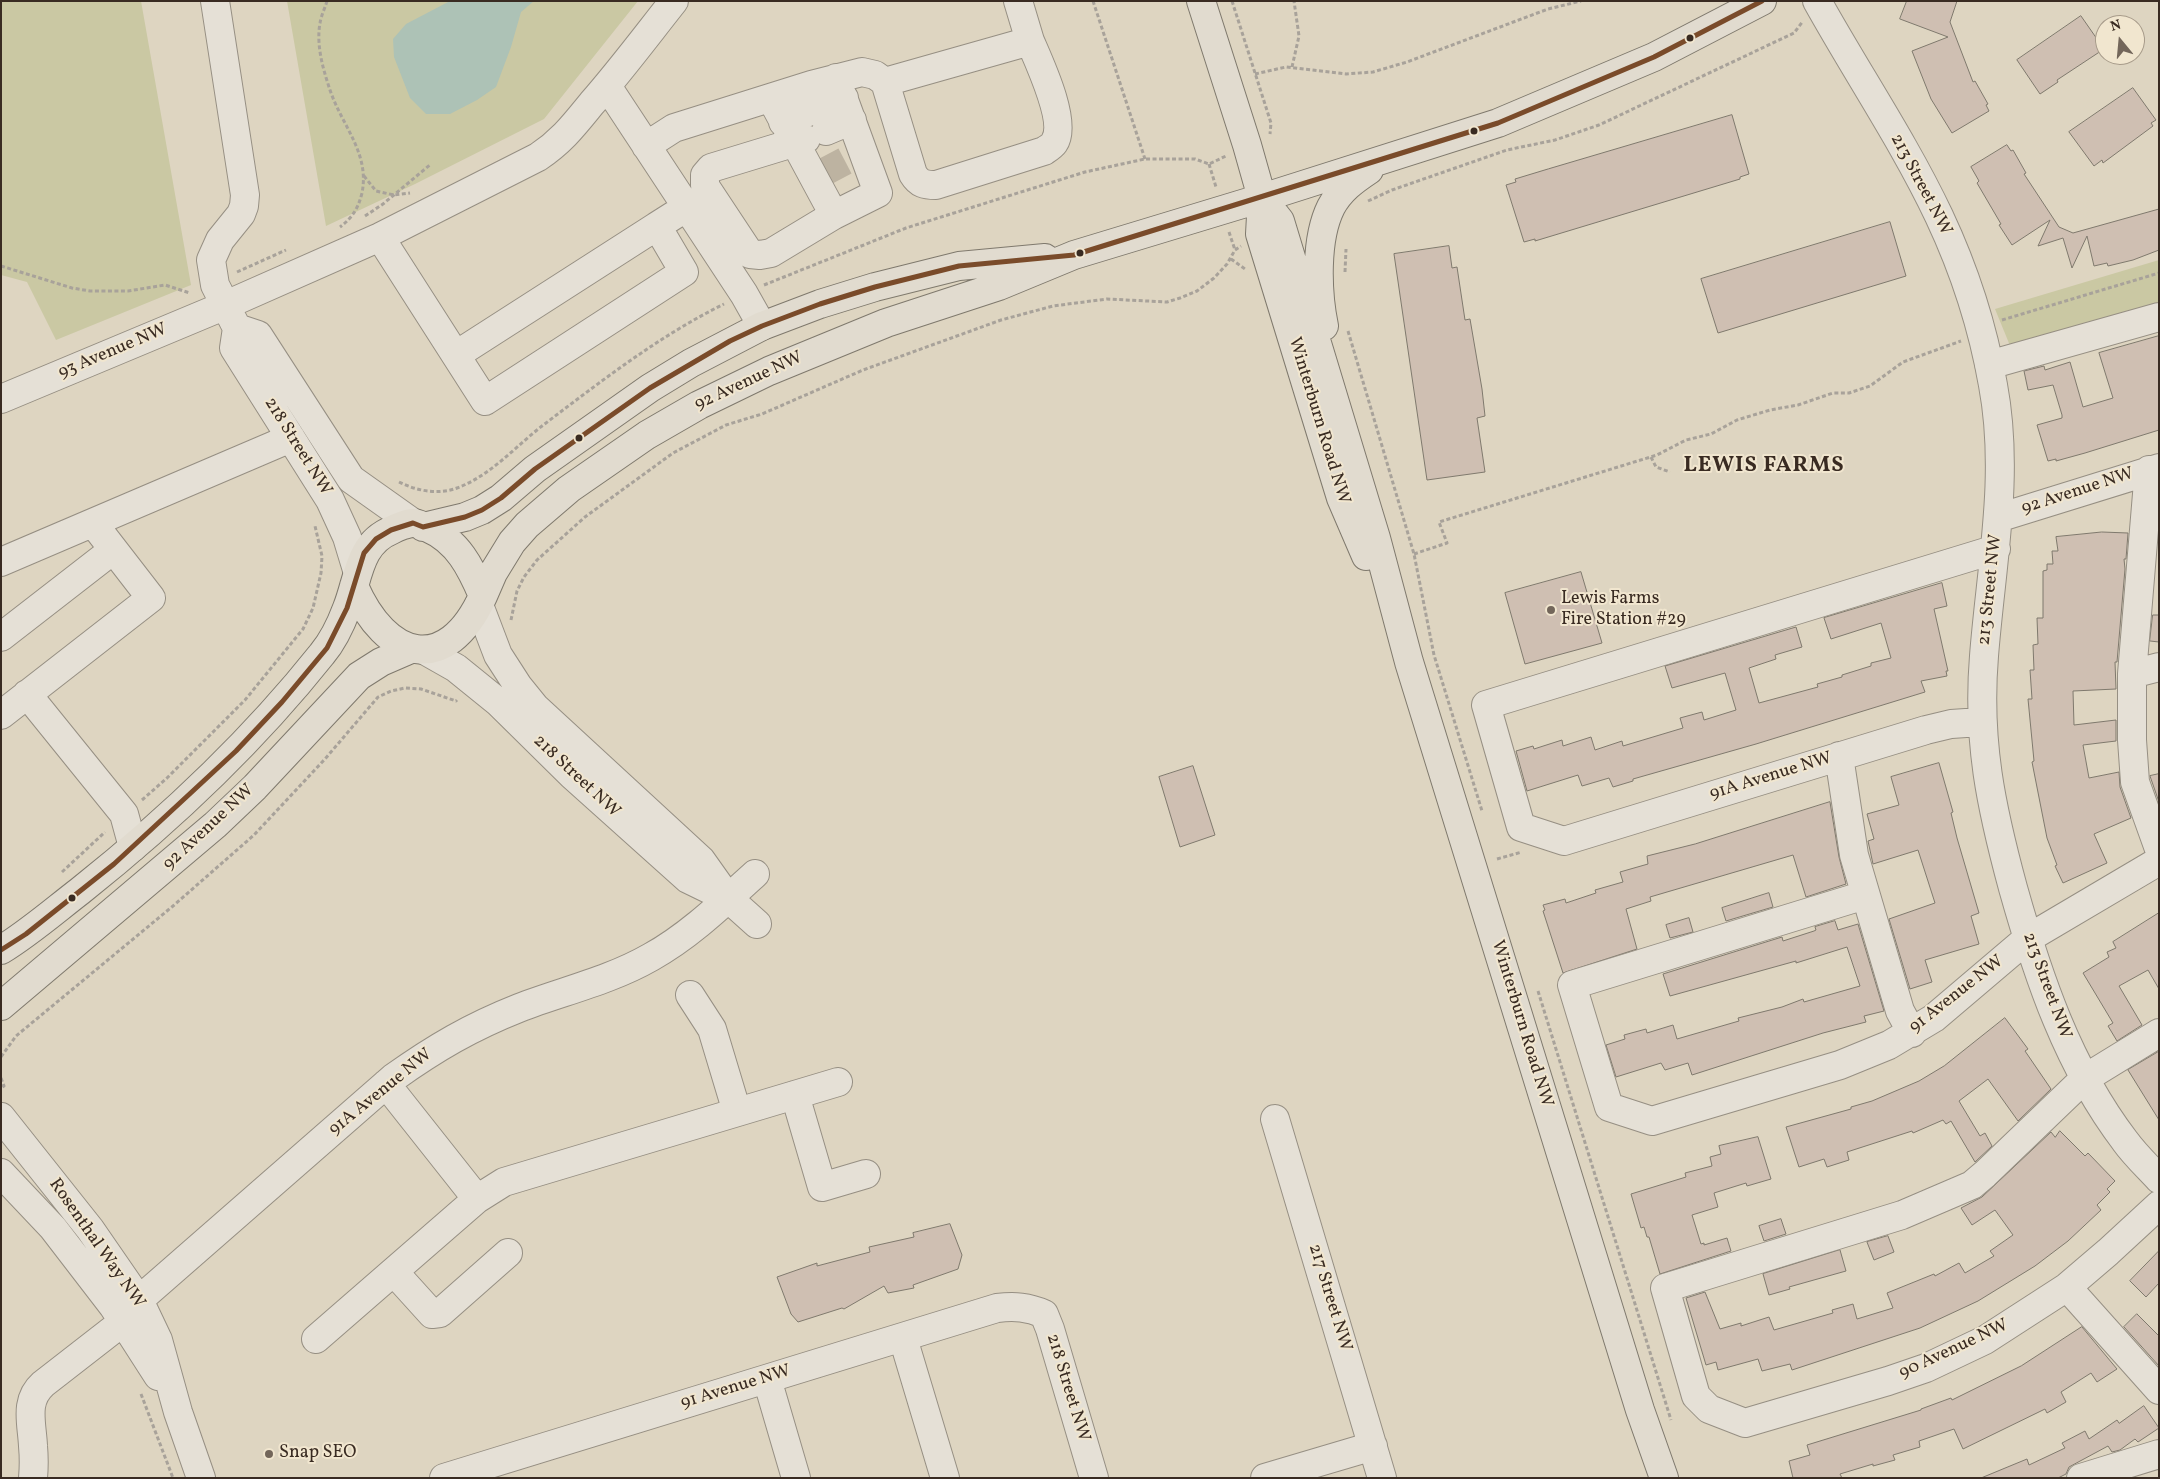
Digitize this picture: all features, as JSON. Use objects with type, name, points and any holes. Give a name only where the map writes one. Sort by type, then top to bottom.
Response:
[{"type":"main road","name":"Winterburn Road NW","points":[[1201,1],[1262,198],[1260,234],[1341,498],[1402,638]]},
{"type":"main road","points":[[1336,407],[1328,345],[1321,310],[1319,279],[1323,233],[1330,208],[1352,181],[1390,158],[1498,123],[1654,57],[1762,1]]},
{"type":"main road","name":"92 Avenue NW","points":[[1,1006],[215,825],[255,787],[360,676],[381,662],[418,650],[444,645],[460,634],[472,619],[493,573],[512,542],[541,512],[569,489],[648,435],[699,405],[769,371],[886,323],[999,286],[1074,255],[1390,158]]},
{"type":"main road","name":"Winterburn Road NW","points":[[1262,198],[1280,221],[1376,538],[1402,638],[1640,1410],[1664,1478]]},
{"type":"main road","name":"92 Avenue NW","points":[[1,950],[26,934],[133,847],[236,751],[294,688],[327,648],[347,608],[364,553],[376,539],[391,530],[465,517],[482,510],[650,388],[691,363],[762,326],[820,304],[875,287],[958,266],[1074,255]]},
{"type":"main road","points":[[418,525],[438,533],[464,557],[481,601]]},
{"type":"main road","points":[[356,578],[364,609],[376,625],[388,636],[418,650]]},
{"type":"main road","name":"Winterburn Road NW","points":[[1640,1410],[1653,1478]]},
{"type":"street","points":[[215,1],[245,195],[241,214],[220,240],[211,260],[215,285],[231,316]]},
{"type":"street","name":"93 Avenue NW","points":[[1,400],[231,316],[380,237],[538,157],[561,140],[607,86],[674,1]]},
{"type":"street","points":[[771,98],[802,133],[837,165],[878,193],[834,215],[771,254],[760,256],[750,254],[705,186],[706,175],[711,168],[802,133],[844,99],[862,72],[875,75],[885,82],[913,174],[918,182],[926,185],[936,185],[1044,151],[1054,144],[1058,133],[1057,117],[1018,1]]},
{"type":"street","name":"213 Street NW","points":[[1817,1],[1913,164],[1940,217],[1959,264],[1981,334],[1994,385],[2000,458],[1996,548],[1984,657],[1981,722],[1987,773],[1996,823],[2027,938],[2047,1000],[2084,1079],[2126,1142],[2159,1179]]},
{"type":"street","points":[[885,82],[1030,41]]},
{"type":"street","points":[[607,86],[744,294],[762,326]]},
{"type":"street","points":[[646,146],[674,128],[771,98],[844,99]]},
{"type":"street","points":[[802,133],[844,99]]},
{"type":"street","points":[[834,215],[844,99]]},
{"type":"street","points":[[456,355],[687,207]]},
{"type":"street","points":[[380,237],[485,401],[684,272],[657,226]]},
{"type":"street","name":"218 Street NW","points":[[231,316],[234,348],[339,517],[356,578]]},
{"type":"street","name":"218 Street NW","points":[[231,316],[258,335],[351,479],[418,525]]},
{"type":"street","points":[[1989,366],[2159,317]]},
{"type":"street","points":[[1,562],[291,438]]},
{"type":"street","points":[[2154,469],[2132,674],[2132,740],[2135,782],[2159,849]]},
{"type":"street","name":"92 Avenue NW","points":[[1998,518],[2154,469]]},
{"type":"street","points":[[1,714],[151,598],[92,523]]},
{"type":"street","name":"91A Avenue NW","points":[[1981,722],[1951,724],[1926,730],[1564,841],[1521,828],[1486,705],[1996,548]]},
{"type":"street","points":[[1,637],[113,550]]},
{"type":"street","name":"218 Street NW","points":[[481,601],[498,655],[518,686],[535,707],[701,860],[728,898],[757,924]]},
{"type":"street","name":"218 Street NW","points":[[418,650],[456,668],[498,702],[572,775],[688,879],[728,898]]},
{"type":"street","points":[[2132,674],[2159,667]]},
{"type":"street","points":[[28,694],[124,814],[133,847]]},
{"type":"street","points":[[1839,756],[1854,855],[1900,1011],[1912,1033]]},
{"type":"street","name":"91 Avenue NW","points":[[1865,895],[1572,985],[1608,1107],[1652,1121],[1840,1065],[1889,1045],[1912,1033],[1934,1018],[2027,938],[2159,861]]},
{"type":"street","name":"91A Avenue NW","points":[[33,1478],[30,1411],[33,1396],[43,1384],[131,1311],[386,1084],[456,1036],[520,1008],[618,974],[652,957],[685,935],[755,874]]},
{"type":"street","points":[[690,995],[712,1029],[737,1112]]},
{"type":"street","points":[[2084,1079],[2159,1033]]},
{"type":"street","name":"90 Avenue NW","points":[[2084,1079],[1986,1174],[1972,1185],[1902,1215],[1665,1288],[1696,1396],[1709,1409],[1745,1423],[1926,1368],[1985,1340],[2066,1287],[2108,1252],[2159,1205]]},
{"type":"street","points":[[316,1339],[477,1199],[504,1182],[838,1082]]},
{"type":"street","points":[[386,1084],[477,1199]]},
{"type":"street","points":[[795,1095],[822,1187],[866,1174]]},
{"type":"street","name":"Rosenthal Way NW","points":[[1,1117],[90,1229],[178,1412],[200,1478]]},
{"type":"street","name":"217 Street NW","points":[[1275,1119],[1382,1478]]},
{"type":"street","name":"Rosenthal Way NW","points":[[1,1174],[131,1311]]},
{"type":"street","points":[[394,1272],[432,1314],[440,1313],[508,1253]]},
{"type":"street","points":[[2066,1287],[2159,1390]]},
{"type":"street","name":"91 Avenue NW","points":[[444,1478],[998,1308],[1011,1306],[1029,1308]]},
{"type":"street","name":"218 Street NW","points":[[1029,1308],[1044,1314],[1050,1329],[1094,1478]]},
{"type":"street","points":[[903,1338],[945,1478]]},
{"type":"street","points":[[767,1379],[796,1478]]},
{"type":"street","points":[[1265,1478],[1373,1446]]},
{"type":"street","points":[[2081,1478],[2159,1454]]},
{"type":"path","points":[[327,1],[320,22],[319,46],[323,69],[330,92],[360,151],[364,176],[357,210],[350,220],[335,230],[352,222]]},
{"type":"path","points":[[1093,1],[1145,158]]},
{"type":"path","points":[[1232,1],[1271,123],[1270,134]]},
{"type":"path","points":[[1292,67],[1299,36],[1294,1]]},
{"type":"path","points":[[1255,74],[1292,67],[1346,74],[1373,72],[1407,62],[1548,9],[1581,1]]},
{"type":"path","points":[[1364,204],[1392,190],[1507,150],[1555,140],[1599,125],[1794,33],[1797,26]]},
{"type":"path","points":[[768,283],[897,231],[960,209],[1084,172],[1145,158],[1186,158],[1210,164]]},
{"type":"path","points":[[360,219],[394,195],[431,164]]},
{"type":"path","points":[[364,176],[376,191],[394,195],[412,193]]},
{"type":"path","points":[[1344,278],[1346,244]]},
{"type":"path","points":[[234,279],[240,269],[292,248]]},
{"type":"path","points":[[511,625],[516,591],[537,560],[585,517],[657,464],[673,453],[717,430],[762,414],[863,370],[1002,320],[1053,306],[1106,299],[1167,302],[1180,298],[1197,291],[1214,278],[1227,264],[1235,250]]},
{"type":"path","points":[[1,266],[72,288],[90,291],[128,291],[165,285],[189,294]]},
{"type":"path","points":[[1414,554],[1447,543],[1439,522],[1658,455],[1686,440],[1711,434],[1737,420],[1770,410],[1798,406],[1833,393],[1849,393],[1881,379],[1903,362],[1917,355],[1981,334],[1996,322],[2159,272]]},
{"type":"path","points":[[393,478],[414,488],[443,492],[478,478],[611,374],[681,328],[721,306]]},
{"type":"path","points":[[1347,328],[1414,554],[1434,655],[1483,814]]},
{"type":"path","points":[[1651,457],[1656,467],[1670,472]]},
{"type":"path","points":[[56,878],[124,814],[167,778],[245,700],[303,629],[319,590],[322,556],[314,526],[322,524]]},
{"type":"path","points":[[1,1057],[16,1036],[254,835],[325,760],[378,696],[405,688],[421,689],[456,701],[459,696]]},
{"type":"path","points":[[1494,850],[1500,869]]},
{"type":"path","points":[[1535,982],[1671,1422]]},
{"type":"path","points":[[1,1078],[4,1086],[1,1088]]},
{"type":"shaded area","points":[[1,1],[141,1],[191,285],[56,340],[27,282],[1,275]]},
{"type":"shaded area","points":[[287,1],[638,1],[544,119],[415,184],[326,226]]},
{"type":"shaded area","points":[[450,1],[534,1],[521,12],[511,47],[496,87],[477,100],[450,114],[426,114],[410,98],[394,57],[393,39],[406,24]]},
{"type":"shaded area","points":[[2159,260],[2159,308],[2013,353],[1995,309]]},
{"type":"building","points":[[1907,1],[1957,1],[1950,22],[1973,82],[1975,81],[1988,104],[1986,105],[1989,111],[1952,133],[1931,99],[1912,51],[1948,37],[1900,19]]},
{"type":"building","points":[[2081,16],[2095,36],[2095,55],[2057,80],[2058,82],[2040,94],[2017,60]]},
{"type":"building","points":[[2133,88],[2156,120],[2151,123],[2153,126],[2103,163],[2102,160],[2094,166],[2069,132]]},
{"type":"building","points":[[1732,115],[1749,174],[1740,177],[1740,179],[1535,241],[1535,239],[1524,242],[1506,185],[1516,182],[1515,179]]},
{"type":"building","points":[[2007,145],[2011,151],[2013,150],[2026,173],[2024,174],[2059,227],[2073,233],[2159,209],[2159,250],[2133,260],[2108,266],[2107,263],[2094,266],[2087,236],[2072,268],[2063,238],[2038,246],[2050,220],[2012,245],[1999,225],[2001,224],[1977,183],[1979,181],[1971,167]]},
{"type":"building","points":[[1890,222],[1906,276],[1718,333],[1701,279]]},
{"type":"building","points":[[1449,246],[1452,268],[1457,267],[1465,320],[1470,319],[1482,389],[1485,416],[1477,418],[1485,472],[1427,480],[1394,254]]},
{"type":"building","points":[[2159,336],[2159,430],[2085,453],[2056,461],[2056,459],[2048,461],[2037,425],[2062,418],[2062,415],[2053,385],[2028,390],[2024,371],[2044,366],[2045,370],[2070,362],[2083,407],[2113,398],[2099,353]]},
{"type":"building","points":[[2102,532],[2128,533],[2126,559],[2124,559],[2125,569],[2117,662],[2115,662],[2116,689],[2073,691],[2074,725],[2116,720],[2116,741],[2083,745],[2089,778],[2119,772],[2120,787],[2131,818],[2094,834],[2107,863],[2063,883],[2055,866],[2057,865],[2047,838],[2032,762],[2034,761],[2028,699],[2032,699],[2030,670],[2034,670],[2033,645],[2038,644],[2037,618],[2043,618],[2043,571],[2047,570],[2047,564],[2053,564],[2052,551],[2058,551],[2056,537]]},
{"type":"building","name":"Lewis Farms Fire Station #29","points":[[1581,572],[1602,643],[1525,664],[1505,593]]},
{"type":"building","points":[[1942,583],[1947,606],[1934,609],[1948,671],[1946,671],[1947,676],[1921,681],[1925,692],[1756,744],[1633,779],[1633,781],[1613,787],[1609,778],[1582,786],[1578,775],[1527,791],[1516,751],[1533,746],[1534,749],[1562,740],[1563,746],[1591,737],[1595,750],[1622,741],[1623,746],[1683,728],[1680,718],[1702,712],[1704,720],[1736,710],[1725,673],[1672,688],[1665,666],[1796,627],[1802,647],[1775,655],[1776,659],[1749,668],[1759,703],[1818,687],[1817,684],[1871,666],[1871,663],[1891,658],[1881,623],[1831,639],[1824,618]]},
{"type":"building","points":[[2153,615],[2159,615],[2159,642],[2150,641]]},
{"type":"building","points":[[1939,763],[1953,812],[1951,813],[1957,838],[1979,913],[1971,916],[1979,944],[1925,960],[1932,982],[1910,989],[1889,919],[1935,903],[1918,850],[1873,864],[1868,841],[1874,839],[1867,814],[1899,805],[1891,777]]},
{"type":"building","points":[[1193,766],[1215,835],[1180,847],[1159,777]]},
{"type":"building","points":[[2159,774],[2159,802],[2150,776]]},
{"type":"building","points":[[1830,802],[1839,857],[1846,884],[1806,897],[1793,855],[1650,897],[1651,901],[1626,909],[1637,949],[1563,973],[1543,911],[1545,910],[1543,905],[1565,899],[1566,903],[1596,893],[1595,890],[1623,882],[1620,872],[1648,864],[1647,856],[1695,844]]},
{"type":"building","points":[[1769,893],[1773,907],[1726,921],[1722,908]]},
{"type":"building","points":[[2159,913],[2159,989],[2148,970],[2119,986],[2142,1025],[2117,1041],[2108,1026],[2113,1023],[2083,973],[2109,957],[2107,952],[2116,948],[2113,942]]},
{"type":"building","points":[[1689,918],[1693,932],[1670,938],[1666,925]]},
{"type":"building","points":[[1835,921],[1838,930],[1858,924],[1884,1011],[1864,1016],[1866,1022],[1823,1033],[1692,1075],[1688,1063],[1665,1070],[1661,1063],[1616,1077],[1606,1045],[1625,1039],[1624,1035],[1646,1029],[1647,1033],[1673,1025],[1677,1039],[1739,1021],[1738,1018],[1782,1007],[1803,999],[1804,1002],[1860,986],[1847,947],[1796,963],[1796,961],[1670,996],[1663,974],[1782,937],[1783,941],[1814,931],[1816,930],[1815,927]]},
{"type":"building","points":[[2005,1018],[2028,1049],[2025,1051],[2051,1089],[2018,1121],[1988,1079],[1959,1101],[1980,1136],[1985,1133],[1992,1146],[1975,1162],[1951,1121],[1946,1124],[1943,1120],[1913,1133],[1912,1131],[1847,1152],[1849,1160],[1827,1167],[1824,1159],[1799,1167],[1786,1127],[1851,1109],[1851,1107],[1872,1101],[1919,1081],[1944,1066]]},
{"type":"building","points":[[2159,1052],[2159,1120],[2128,1070]]},
{"type":"building","points":[[2060,1131],[2085,1156],[2088,1153],[2115,1181],[2107,1189],[2110,1192],[2097,1205],[2101,1210],[2068,1241],[2035,1266],[1978,1301],[1920,1328],[1792,1370],[1790,1364],[1762,1371],[1758,1359],[1718,1370],[1716,1362],[1706,1365],[1686,1298],[1705,1292],[1720,1329],[1741,1323],[1741,1326],[1769,1317],[1774,1330],[1833,1313],[1832,1310],[1853,1304],[1857,1319],[1893,1308],[1887,1293],[1934,1274],[1935,1276],[1959,1263],[1965,1273],[1994,1256],[1990,1251],[2013,1235],[1995,1210],[1972,1225],[1961,1208],[1982,1197],[2051,1132],[2055,1137]]},
{"type":"building","points":[[1758,1137],[1771,1179],[1747,1186],[1746,1183],[1714,1193],[1718,1207],[1692,1215],[1701,1244],[1704,1243],[1704,1245],[1727,1238],[1731,1251],[1660,1274],[1649,1237],[1647,1237],[1644,1227],[1641,1228],[1631,1194],[1686,1177],[1685,1173],[1712,1166],[1710,1157],[1721,1154],[1719,1146]]},
{"type":"building","points":[[1781,1219],[1786,1234],[1764,1241],[1759,1226]]},
{"type":"building","points":[[950,1224],[962,1255],[958,1269],[913,1285],[914,1288],[888,1293],[884,1286],[844,1309],[842,1308],[798,1322],[791,1314],[777,1277],[817,1263],[817,1266],[870,1252],[869,1247],[914,1237],[913,1233]]},
{"type":"building","points":[[1888,1236],[1894,1252],[1874,1260],[1867,1242]]},
{"type":"building","points":[[1840,1250],[1846,1271],[1789,1287],[1790,1289],[1769,1295],[1763,1274]]},
{"type":"building","points":[[2159,1251],[2159,1283],[2146,1297],[2130,1281]]},
{"type":"building","points":[[2137,1314],[2159,1336],[2159,1366],[2124,1327]]},
{"type":"building","points":[[2082,1327],[2117,1369],[2097,1382],[2091,1373],[2061,1392],[2066,1402],[2047,1413],[2045,1409],[1963,1449],[1954,1429],[1919,1441],[1920,1447],[1893,1455],[1895,1460],[1873,1466],[1873,1464],[1840,1474],[1842,1478],[1793,1478],[1789,1461],[1810,1455],[1807,1445],[1921,1410],[1951,1398],[1952,1400],[2021,1366]]},
{"type":"building","points":[[2144,1406],[2159,1428],[2138,1442],[2135,1439],[2120,1450],[2112,1452],[2108,1446],[2069,1467],[2066,1474],[2058,1478],[1981,1478],[2027,1459],[2029,1465],[2065,1448],[2062,1443],[2085,1431],[2089,1439],[2117,1420],[2119,1423]]},
{"type":"tunnel","points":[[826,171],[845,161]]},
{"type":"transit line","points":[[1,950],[26,934],[114,864],[236,751],[282,702],[327,648],[347,608],[364,553],[376,539],[391,530],[413,523],[423,527],[465,517],[482,510],[501,498],[535,469],[650,388],[730,341],[762,326],[820,304],[875,287],[959,266],[1074,255],[1498,123],[1654,57],[1762,1]]},
{"type":"place","name":"Lewis Farms Fire Station #29","points":[[1551,610]]},
{"type":"place","name":"Snap SEO","points":[[269,1454]]},
{"type":"district","name":"LEWIS FARMS","points":[[1764,467]]}]
